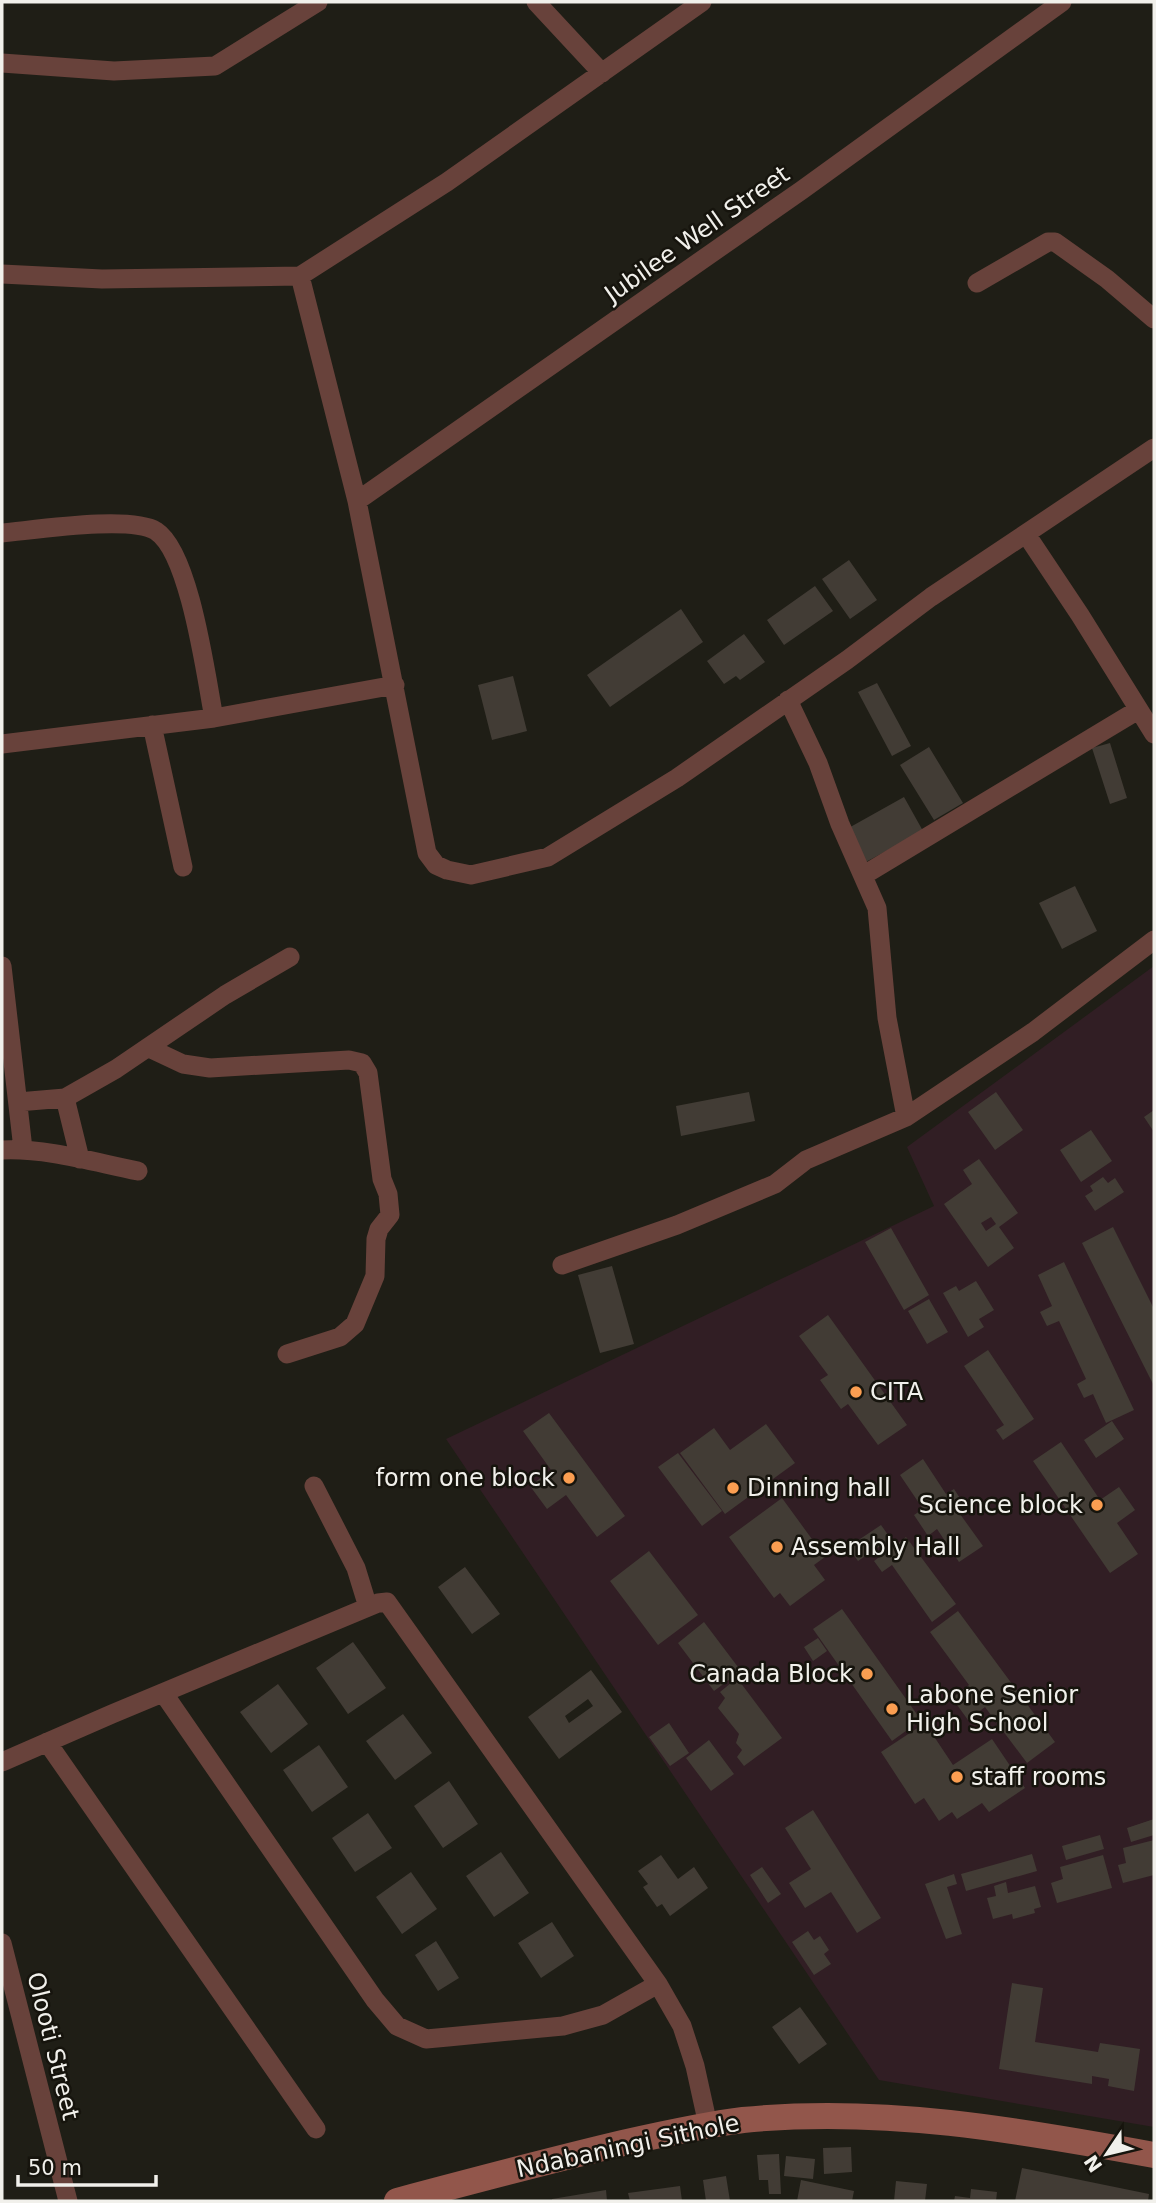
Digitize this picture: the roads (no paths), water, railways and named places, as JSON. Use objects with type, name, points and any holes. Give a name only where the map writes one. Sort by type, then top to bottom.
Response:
[{"type":"street","points":[[2,63],[114,71],[215,66],[318,2]]},
{"type":"street","points":[[536,2],[602,73]]},
{"type":"street","points":[[2,274],[102,279],[300,276],[447,182],[702,2]]},
{"type":"street","name":"Jubilee Well Street","points":[[357,500],[802,190],[1062,2]]},
{"type":"street","points":[[977,283],[1048,242],[1055,242],[1107,279],[1154,319]]},
{"type":"street","points":[[300,276],[357,500],[427,853],[436,865],[471,875],[548,857],[677,778],[931,597],[1154,449]]},
{"type":"street","points":[[2,533],[126,523],[155,531],[173,550],[184,582],[199,639],[214,718]]},
{"type":"street","points":[[1026,534],[1154,734]]},
{"type":"street","points":[[2,744],[214,718],[395,685]]},
{"type":"street","points":[[788,700],[818,763],[840,824],[877,908],[887,1018],[906,1117]]},
{"type":"street","points":[[864,875],[1138,710]]},
{"type":"street","points":[[152,725],[183,867]]},
{"type":"street","points":[[562,1265],[677,1225],[775,1184],[806,1160],[906,1117],[1033,1032],[1154,940]]},
{"type":"street","points":[[18,1102],[65,1098],[78,1093],[225,995],[290,957]]},
{"type":"street","points":[[2,965],[23,1149]]},
{"type":"street","points":[[149,1048],[183,1064],[210,1068],[349,1060],[362,1063],[368,1073],[382,1178],[391,1209],[376,1239],[375,1276],[355,1324],[346,1332],[340,1337],[287,1354]]},
{"type":"street","points":[[65,1098],[80,1159]]},
{"type":"street","points":[[2,1150],[23,1149],[138,1171]]},
{"type":"street","points":[[314,1486],[356,1568],[368,1607]]},
{"type":"street","points":[[2,1762],[368,1607],[387,1602],[659,1984],[682,2026],[695,2066],[708,2125]]},
{"type":"street","points":[[164,1694],[375,2000],[397,2026],[426,2039],[563,2026],[603,2015],[659,1984]]},
{"type":"street","points":[[47,1741],[316,2129]]},
{"type":"street","name":"Olooti Street","points":[[2,1943],[10,2014],[68,2201]]},
{"type":"street","name":"Ndabaningi Sithole","points":[[397,2201],[545,2161],[708,2125],[789,2117],[908,2118],[1001,2128],[1154,2155]]},
{"type":"place","name":"CITA","points":[[856,1392]]},
{"type":"place","name":"form one block","points":[[569,1478]]},
{"type":"place","name":"Dinning hall","points":[[733,1488]]},
{"type":"place","name":"Science block","points":[[1097,1505]]},
{"type":"place","name":"Assembly Hall","points":[[777,1547]]},
{"type":"place","name":"Canada Block","points":[[867,1674]]},
{"type":"place","name":"Labone Senior High School","points":[[892,1709]]},
{"type":"place","name":"staff rooms","points":[[957,1777]]}]
